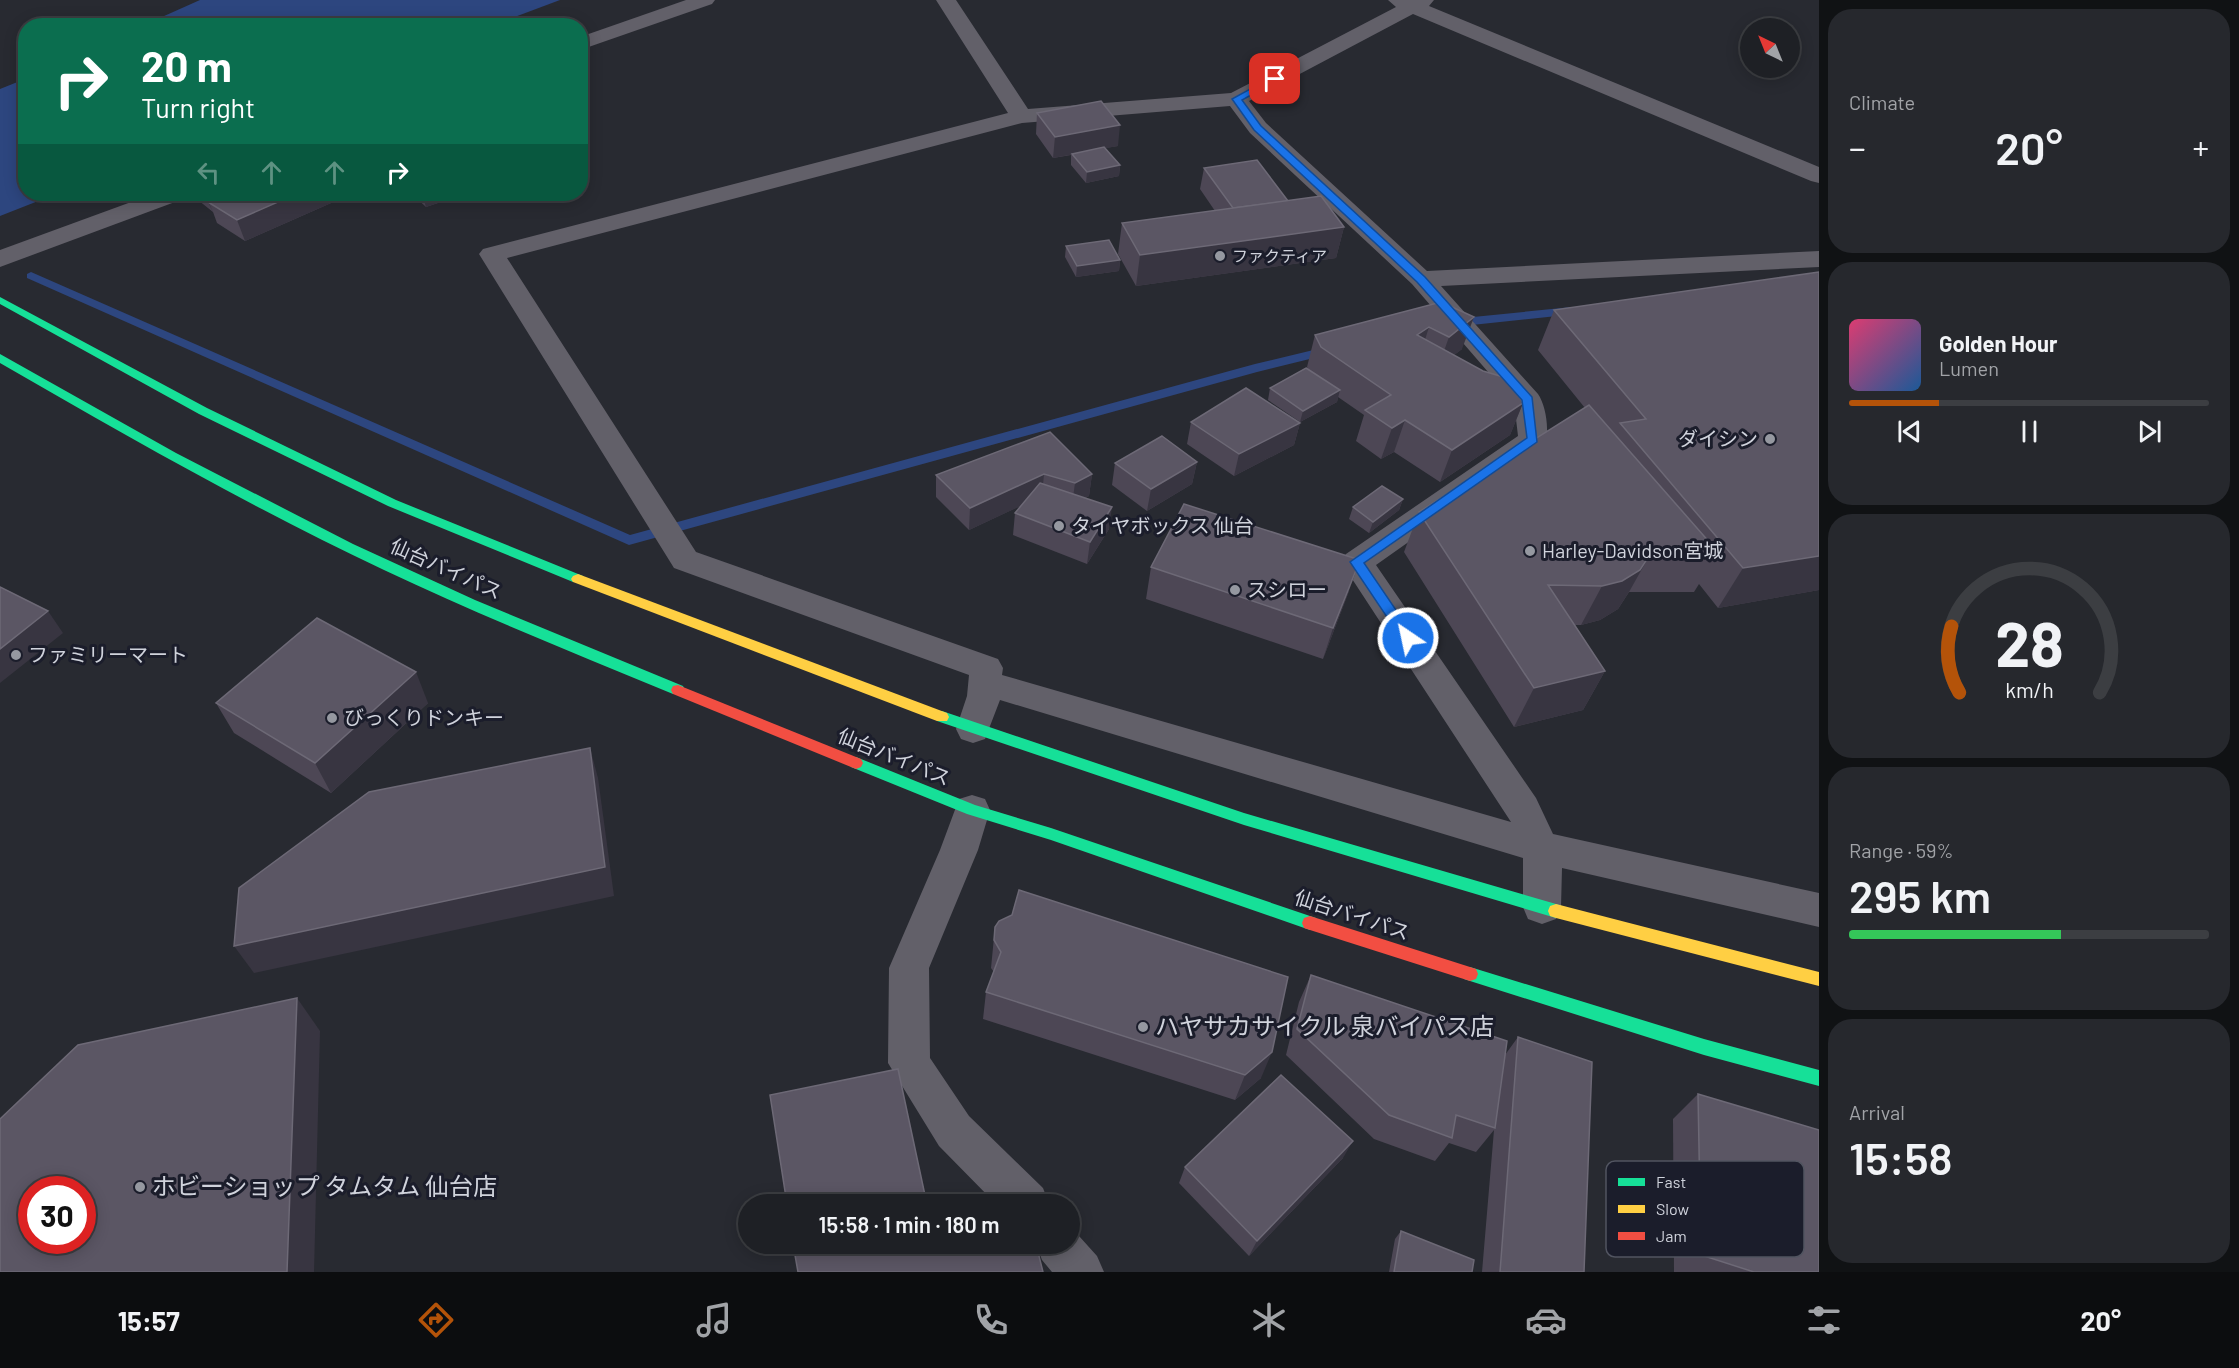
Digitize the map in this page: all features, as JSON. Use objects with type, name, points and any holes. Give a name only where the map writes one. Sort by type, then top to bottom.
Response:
[{"type":"highway","name":"仙台バイパス","points":[[0,300],[203,411],[392,503],[599,587],[972,729],[1244,819],[1542,907],[1819,979]]},
{"type":"highway","name":"仙台バイパス","points":[[0,358],[158,450],[349,548],[562,642],[972,810],[1051,834],[1319,926],[1704,1047],[1819,1078]]},
{"type":"street","points":[[588,41],[705,0]]},
{"type":"street","points":[[946,0],[1021,116]]},
{"type":"street","points":[[972,729],[984,696],[986,668],[685,560],[492,254],[1021,116],[1236,99],[1411,2],[1819,176]]},
{"type":"street","points":[[1236,99],[1258,128],[1426,285],[1528,400],[1533,440],[1357,562],[1524,809],[1541,847],[1544,866],[1542,907]]},
{"type":"street","points":[[0,259],[155,201]]},
{"type":"street","points":[[1426,285],[1819,259]]},
{"type":"street","points":[[986,683],[1541,847],[1819,910]]},
{"type":"street","points":[[972,810],[959,850],[909,968],[909,1063],[954,1131],[1017,1194]]},
{"type":"street","points":[[1067,1254],[1082,1272]]},
{"type":"water","points":[[200,0],[560,0],[512,18],[160,18]]},
{"type":"water","points":[[18,82],[18,201],[38,201],[0,216],[0,89]]},
{"type":"building","points":[[1101,101],[1120,125],[1055,137],[1037,113]]},
{"type":"building","points":[[1104,147],[1120,165],[1087,172],[1072,154]]},
{"type":"building","points":[[1257,160],[1288,201],[1233,208],[1204,168]]},
{"type":"building","points":[[1321,196],[1344,227],[1140,255],[1122,223]]},
{"type":"building","points":[[210,201],[280,201],[237,220],[208,202]]},
{"type":"building","points":[[1109,240],[1120,260],[1077,266],[1066,246]]},
{"type":"building","points":[[1819,272],[1819,556],[1743,568],[1620,423],[1646,419],[1554,310]]},
{"type":"building","points":[[1441,302],[1474,317],[1449,337],[1429,327],[1417,335],[1483,371],[1510,379],[1523,403],[1452,450],[1405,420],[1392,428],[1365,410],[1391,395],[1321,347],[1315,335]]},
{"type":"building","points":[[1306,368],[1340,390],[1303,411],[1270,388]]},
{"type":"building","points":[[1246,388],[1300,423],[1239,454],[1191,422]]},
{"type":"building","points":[[1589,405],[1718,552],[1651,553],[1640,570],[1622,581],[1602,586],[1548,585],[1605,671],[1534,688],[1419,512]]},
{"type":"building","points":[[1050,432],[1092,474],[1075,483],[1044,474],[970,508],[936,475]]},
{"type":"building","points":[[1162,436],[1197,462],[1151,489],[1115,463]]},
{"type":"building","points":[[1040,483],[1112,507],[1090,542],[1015,513]]},
{"type":"building","points":[[1382,486],[1403,499],[1373,522],[1353,507]]},
{"type":"building","points":[[1184,504],[1360,560],[1333,628],[1151,567]]},
{"type":"building","points":[[0,587],[48,611],[0,649]]},
{"type":"building","points":[[317,618],[416,672],[315,763],[216,703]]},
{"type":"building","points":[[590,748],[605,867],[234,946],[239,888],[369,792]]},
{"type":"building","points":[[1019,890],[1288,977],[1272,1052],[1245,1075],[986,992],[1001,952],[994,940],[995,927],[999,921],[1012,915]]},
{"type":"building","points":[[1311,975],[1507,1041],[1495,1128],[1456,1115],[1452,1138],[1389,1115],[1297,1029]]},
{"type":"building","points":[[297,998],[287,1272],[0,1272],[0,1119],[78,1045]]},
{"type":"building","points":[[1518,1037],[1592,1062],[1584,1272],[1500,1272]]},
{"type":"building","points":[[898,1069],[925,1194],[785,1194],[770,1095]]},
{"type":"building","points":[[1281,1075],[1353,1141],[1257,1241],[1185,1167]]},
{"type":"building","points":[[1698,1094],[1819,1130],[1819,1272],[1754,1272],[1707,1257],[1804,1257],[1804,1161],[1699,1161]]},
{"type":"building","points":[[1401,1231],[1474,1260],[1472,1272],[1394,1272]]},
{"type":"building","points":[[795,1254],[1038,1254],[1043,1272],[798,1272]]},
{"type":"waterway","points":[[31,276],[629,540],[1255,368],[1330,350]]},
{"type":"waterway","points":[[1453,323],[1572,311]]},
{"type":"traffic: fast","points":[[0,300],[203,411],[392,503],[578,579]]},
{"type":"traffic: fast","points":[[0,358],[172,456],[348,547],[553,639],[678,690]]},
{"type":"traffic: fast","points":[[942,717],[1244,819],[1556,911]]},
{"type":"traffic: fast","points":[[856,763],[972,810],[1051,834],[1310,923]]},
{"type":"traffic: fast","points":[[1470,974],[1704,1047],[1819,1078]]},
{"type":"traffic: slow","points":[[578,579],[942,717]]},
{"type":"traffic: slow","points":[[1556,911],[1819,979]]},
{"type":"traffic: jam","points":[[678,690],[856,763]]},
{"type":"traffic: jam","points":[[1310,923],[1470,974]]},
{"type":"place","name":"ファクティア","points":[[1220,256]]},
{"type":"place","name":"ダイシン","points":[[1770,439]]},
{"type":"place","name":"タイヤボックス 仙台","points":[[1059,526]]},
{"type":"place","name":"Harley-Davidson宮城","points":[[1530,551]]},
{"type":"place","name":"スシロー","points":[[1235,590]]},
{"type":"place","name":"ファミリーマート","points":[[16,655]]},
{"type":"place","name":"びっくりドンキー","points":[[332,718]]},
{"type":"place","name":"ハヤサカサイクル 泉バイパス店","points":[[1143,1027]]},
{"type":"place","name":"ホビーショップ タムタム 仙台店","points":[[140,1187]]},
{"type":"route","points":[[1275,79],[1236,99],[1258,128],[1421,279],[1528,400],[1533,440],[1357,562],[1408,638]]}]
